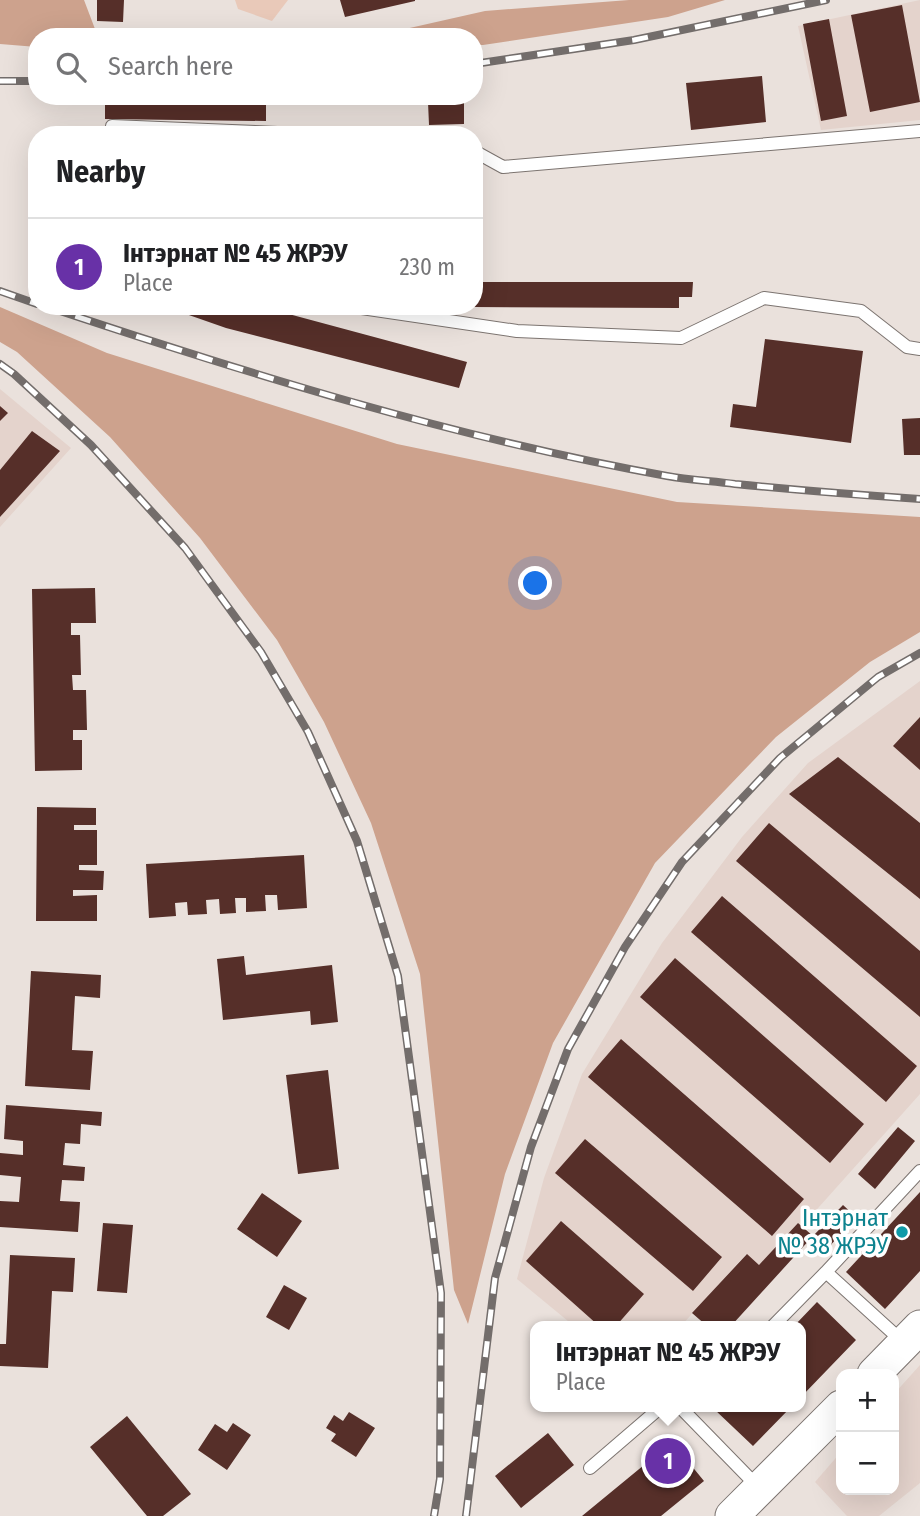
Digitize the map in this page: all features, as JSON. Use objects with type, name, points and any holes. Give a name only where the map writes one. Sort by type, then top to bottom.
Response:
[{"type":"street","points":[[879,1369],[912,1335]]},
{"type":"street","points":[[732,1516],[836,1412]]},
{"type":"lane","points":[[112,125],[133,126]]},
{"type":"lane","points":[[483,156],[503,167],[920,131]]},
{"type":"lane","points":[[409,315],[517,331],[681,338],[764,298],[861,312],[907,347],[920,349]]},
{"type":"lane","points":[[779,1321],[920,1171]]},
{"type":"lane","points":[[826,1272],[912,1335]]},
{"type":"lane","points":[[590,1468],[655,1412]]},
{"type":"lane","points":[[691,1412],[760,1490]]},
{"type":"shaded area","points":[[0,0],[84,0],[95,28],[28,28],[28,46],[0,44]]},
{"type":"shaded area","points":[[235,0],[288,0],[272,21],[238,9]]},
{"type":"shaded area","points":[[629,0],[725,0],[668,17],[483,45],[483,28],[410,28],[485,11]]},
{"type":"shaded area","points":[[920,0],[920,120],[821,130],[798,26]]},
{"type":"shaded area","points":[[0,307],[107,353],[397,444],[677,502],[920,517],[920,632],[870,662],[776,737],[655,863],[553,1043],[505,1174],[468,1324],[454,1290],[420,974],[371,823],[324,722],[277,640],[200,538],[110,437],[17,352],[0,342]]},
{"type":"shaded area","points":[[0,389],[71,448],[0,527]]},
{"type":"shaded area","points":[[920,681],[920,1094],[802,1226],[798,1223],[759,1265],[746,1254],[686,1321],[568,1321],[517,1279],[544,1178],[582,1074],[662,943],[742,837],[808,763]]},
{"type":"shaded area","points":[[920,1365],[920,1483],[879,1516],[847,1516],[815,1482],[836,1458],[836,1495],[899,1495],[899,1388]]},
{"type":"building","points":[[97,0],[124,0],[123,22],[97,21]]},
{"type":"building","points":[[340,0],[415,0],[415,1],[345,17]]},
{"type":"building","points":[[902,5],[920,102],[870,112],[851,15]]},
{"type":"building","points":[[829,19],[847,116],[821,121],[803,24]]},
{"type":"building","points":[[762,76],[766,122],[691,130],[686,83]]},
{"type":"building","points":[[105,105],[266,105],[266,121],[105,119]]},
{"type":"building","points":[[428,105],[464,105],[464,124],[429,125]]},
{"type":"building","points":[[483,282],[693,282],[692,297],[679,297],[679,308],[483,307]]},
{"type":"building","points":[[189,315],[292,315],[467,362],[459,388],[226,328]]},
{"type":"building","points":[[765,339],[863,351],[851,443],[730,427],[733,404],[756,407]]},
{"type":"building","points":[[0,406],[8,413],[0,421]]},
{"type":"building","points":[[920,418],[920,455],[904,455],[902,419]]},
{"type":"building","points":[[32,431],[60,451],[0,517],[0,470]]},
{"type":"building","points":[[95,588],[96,623],[71,623],[71,635],[80,635],[81,675],[72,675],[73,690],[86,690],[87,730],[73,730],[73,740],[82,740],[82,770],[35,771],[32,589]]},
{"type":"building","points":[[920,717],[920,770],[893,746]]},
{"type":"building","points":[[838,757],[920,823],[920,899],[789,794]]},
{"type":"building","points":[[37,807],[96,808],[96,825],[74,825],[74,830],[97,830],[97,865],[79,865],[79,870],[104,871],[103,890],[73,890],[73,896],[97,895],[97,921],[36,921]]},
{"type":"building","points":[[769,823],[920,951],[920,1017],[736,861]]},
{"type":"building","points":[[304,855],[307,908],[278,910],[277,895],[265,895],[266,911],[246,912],[246,898],[235,898],[236,913],[220,914],[219,899],[206,900],[207,914],[188,915],[187,902],[175,903],[176,916],[149,918],[146,864]]},
{"type":"building","points":[[722,896],[917,1066],[886,1102],[691,932]]},
{"type":"building","points":[[244,956],[246,975],[332,965],[338,1022],[311,1025],[310,1011],[223,1020],[217,959]]},
{"type":"building","points":[[675,958],[864,1124],[830,1163],[640,997]]},
{"type":"building","points":[[31,971],[101,975],[100,998],[75,996],[72,1050],[93,1051],[90,1090],[25,1086]]},
{"type":"building","points":[[621,1039],[804,1199],[772,1236],[588,1077]]},
{"type":"building","points":[[328,1070],[339,1169],[298,1174],[286,1075]]},
{"type":"building","points":[[6,1105],[102,1112],[101,1126],[81,1124],[80,1144],[65,1143],[63,1165],[85,1167],[84,1181],[62,1180],[60,1201],[80,1202],[78,1232],[0,1227],[0,1201],[19,1202],[21,1177],[0,1175],[0,1153],[23,1155],[23,1141],[4,1139]]},
{"type":"building","points":[[898,1127],[915,1141],[875,1189],[858,1174]]},
{"type":"building","points":[[585,1139],[722,1257],[693,1291],[555,1173]]},
{"type":"building","name":"Інтэрнат № 38 ЖРЭУ","points":[[920,1192],[920,1271],[885,1309],[846,1272]]},
{"type":"building","points":[[262,1193],[302,1221],[277,1257],[237,1229]]},
{"type":"building","points":[[843,1205],[856,1217],[828,1248],[813,1236]]},
{"type":"building","points":[[561,1221],[644,1294],[620,1321],[593,1321],[526,1261]]},
{"type":"building","points":[[103,1223],[133,1225],[127,1293],[97,1291]]},
{"type":"building","points":[[798,1223],[813,1236],[736,1321],[701,1321],[692,1313],[747,1254],[759,1265]]},
{"type":"building","points":[[10,1255],[75,1258],[73,1292],[52,1291],[48,1368],[0,1366],[0,1344],[6,1344]]},
{"type":"building","points":[[284,1285],[307,1298],[289,1330],[266,1317]]},
{"type":"building","points":[[817,1302],[856,1340],[806,1392],[806,1321],[799,1321]]},
{"type":"building","points":[[349,1412],[375,1428],[356,1457],[331,1441],[336,1434],[326,1428],[334,1415],[343,1421]]},
{"type":"building","points":[[717,1412],[786,1412],[753,1446]]},
{"type":"building","points":[[127,1416],[191,1494],[163,1516],[147,1516],[90,1447]]},
{"type":"building","points":[[233,1423],[251,1435],[227,1470],[198,1450],[215,1424],[227,1432]]},
{"type":"building","points":[[548,1433],[574,1465],[521,1508],[495,1476]]},
{"type":"building","points":[[672,1442],[704,1481],[661,1516],[582,1516]]},
{"type":"railway","points":[[483,63],[634,40],[826,0]]},
{"type":"railway","points":[[0,81],[28,81]]},
{"type":"railway","points":[[0,291],[28,301]]},
{"type":"railway","points":[[73,315],[353,402],[588,461],[684,479],[920,499]]},
{"type":"railway","points":[[0,364],[91,445],[185,548],[261,652],[308,732],[357,841],[398,976],[441,1293],[440,1479],[434,1516]]},
{"type":"railway","points":[[466,1516],[495,1278],[531,1147],[568,1049],[625,947],[682,862],[780,758],[878,677],[920,653]]},
{"type":"place","name":"Інтэрнат № 38 ЖРЭУ","points":[[902,1232]]},
{"type":"place","name":"Інтэрнат № 45 ЖРЭУ","points":[[668,1461]]}]
